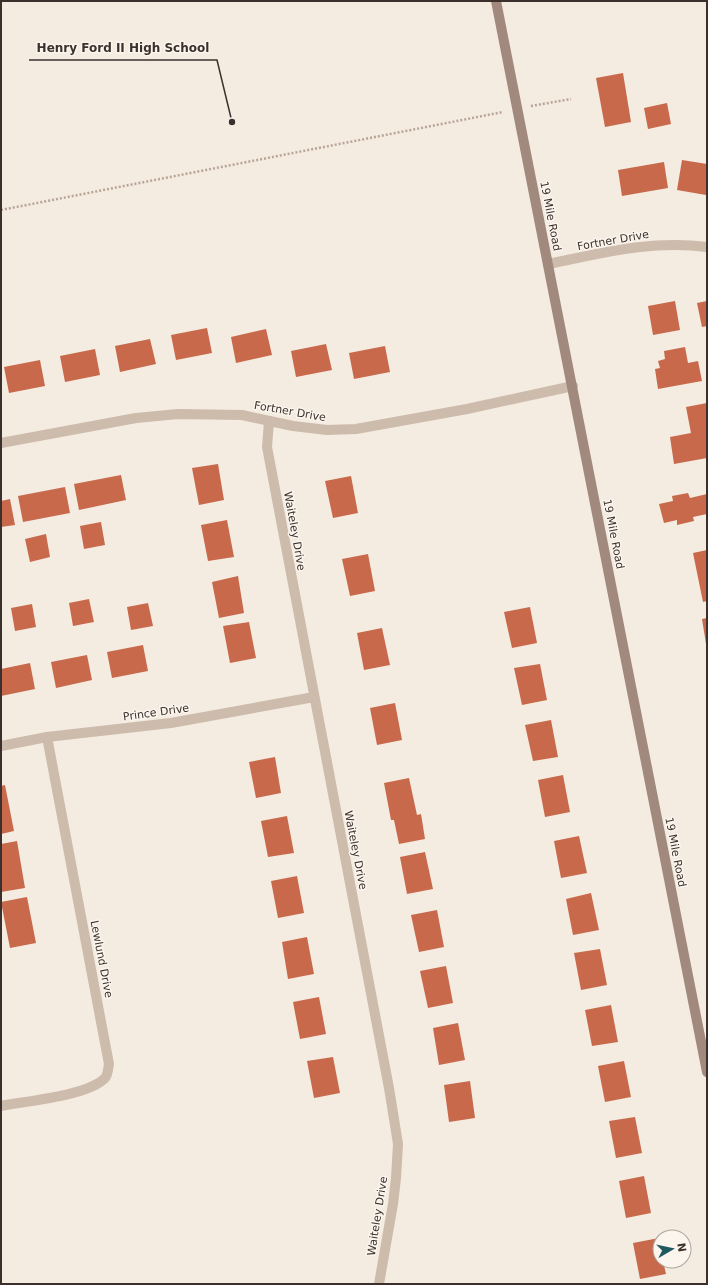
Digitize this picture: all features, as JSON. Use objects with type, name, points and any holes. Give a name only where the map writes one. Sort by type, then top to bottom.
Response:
[{"type":"street","name":"19 Mile Road","points":[[496,1],[707,1072]]},
{"type":"street","name":"Fortner Drive","points":[[548,264],[635,246],[662,244],[707,247]]},
{"type":"street","name":"Fortner Drive","points":[[1,443],[136,418],[178,414],[242,415],[293,426],[327,430],[356,429],[573,386]]},
{"type":"street","name":"Waiteley Drive","points":[[269,421],[268,447],[389,1088],[398,1144],[393,1204],[379,1284]]},
{"type":"street","name":"Prince Drive","points":[[1,746],[48,737],[171,723],[314,697]]},
{"type":"street","name":"Lewlund Drive","points":[[1,1106],[80,1092],[94,1087],[106,1077],[109,1064],[48,737]]},
{"type":"path","points":[[530,107],[571,98]]},
{"type":"path","points":[[1,210],[507,111]]},
{"type":"building","points":[[623,73],[631,122],[605,127],[596,78]]},
{"type":"building","points":[[667,103],[671,124],[648,129],[644,108]]},
{"type":"building","points":[[682,160],[707,164],[706,195],[677,190]]},
{"type":"building","points":[[664,162],[668,188],[622,196],[618,170]]},
{"type":"building","points":[[675,301],[680,330],[653,335],[648,306]]},
{"type":"building","points":[[707,301],[707,326],[702,327],[697,303]]},
{"type":"building","points":[[207,328],[212,353],[176,360],[171,335]]},
{"type":"building","points":[[266,329],[272,355],[236,363],[231,337]]},
{"type":"building","points":[[150,339],[156,364],[120,372],[115,346]]},
{"type":"building","points":[[326,344],[332,370],[296,377],[291,351]]},
{"type":"building","points":[[385,346],[390,372],[354,379],[349,353]]},
{"type":"building","points":[[685,347],[688,363],[698,361],[702,381],[658,389],[655,369],[660,368],[658,361],[665,359],[664,351]]},
{"type":"building","points":[[95,349],[100,375],[65,382],[60,356]]},
{"type":"building","points":[[40,360],[45,386],[9,393],[4,367]]},
{"type":"building","points":[[707,403],[707,458],[674,464],[670,437],[691,433],[686,407]]},
{"type":"building","points":[[218,464],[224,500],[199,505],[192,468]]},
{"type":"building","points":[[121,475],[126,500],[79,510],[74,484]]},
{"type":"building","points":[[351,476],[358,513],[333,518],[325,481]]},
{"type":"building","points":[[65,487],[70,513],[23,522],[18,496]]},
{"type":"building","points":[[688,493],[690,498],[707,494],[707,514],[693,517],[694,521],[677,525],[677,520],[664,523],[659,504],[673,501],[672,496]]},
{"type":"building","points":[[10,499],[15,525],[1,527],[1,501]]},
{"type":"building","points":[[227,520],[234,557],[208,561],[201,525]]},
{"type":"building","points":[[101,522],[105,545],[84,549],[80,526]]},
{"type":"building","points":[[46,534],[50,557],[30,562],[25,539]]},
{"type":"building","points":[[707,550],[707,601],[703,602],[693,553]]},
{"type":"building","points":[[368,554],[375,591],[350,596],[342,559]]},
{"type":"building","points":[[238,576],[244,613],[219,618],[212,582]]},
{"type":"building","points":[[89,599],[94,622],[73,626],[69,603]]},
{"type":"building","points":[[148,603],[153,626],[131,630],[127,607]]},
{"type":"building","points":[[32,604],[36,627],[15,631],[11,608]]},
{"type":"building","points":[[530,607],[537,643],[512,648],[504,612]]},
{"type":"building","points":[[707,618],[707,643],[706,644],[702,619]]},
{"type":"building","points":[[249,622],[256,658],[230,663],[223,626]]},
{"type":"building","points":[[382,628],[390,665],[364,670],[357,633]]},
{"type":"building","points":[[143,645],[148,671],[112,678],[107,652]]},
{"type":"building","points":[[87,655],[92,680],[56,688],[51,662]]},
{"type":"building","points":[[30,663],[35,689],[1,696],[1,669]]},
{"type":"building","points":[[540,664],[547,700],[522,705],[514,668]]},
{"type":"building","points":[[395,703],[402,740],[377,745],[370,708]]},
{"type":"building","points":[[551,720],[558,757],[533,761],[525,725]]},
{"type":"building","points":[[275,757],[281,793],[256,798],[249,762]]},
{"type":"building","points":[[563,775],[570,812],[545,817],[538,780]]},
{"type":"building","points":[[409,778],[417,815],[421,814],[425,839],[399,844],[394,820],[391,820],[384,783]]},
{"type":"building","points":[[5,785],[14,831],[1,834],[1,786]]},
{"type":"building","points":[[287,816],[294,853],[268,857],[261,821]]},
{"type":"building","points":[[579,836],[587,873],[561,878],[554,841]]},
{"type":"building","points":[[17,841],[25,888],[1,892],[1,844]]},
{"type":"building","points":[[425,852],[433,889],[407,894],[400,857]]},
{"type":"building","points":[[297,876],[304,913],[278,918],[271,881]]},
{"type":"building","points":[[591,893],[599,930],[573,935],[566,899]]},
{"type":"building","points":[[27,897],[36,943],[10,948],[1,902]]},
{"type":"building","points":[[437,910],[444,947],[419,952],[411,915]]},
{"type":"building","points":[[307,937],[314,974],[288,979],[282,942]]},
{"type":"building","points":[[600,949],[607,985],[581,990],[574,953]]},
{"type":"building","points":[[446,966],[453,1003],[428,1008],[420,971]]},
{"type":"building","points":[[319,997],[326,1034],[300,1039],[293,1002]]},
{"type":"building","points":[[611,1005],[618,1042],[592,1046],[585,1010]]},
{"type":"building","points":[[458,1023],[465,1060],[439,1065],[433,1028]]},
{"type":"building","points":[[333,1057],[340,1093],[314,1098],[307,1061]]},
{"type":"building","points":[[624,1061],[631,1097],[605,1102],[598,1066]]},
{"type":"building","points":[[470,1081],[475,1118],[449,1122],[444,1085]]},
{"type":"building","points":[[635,1117],[642,1153],[616,1158],[609,1121]]},
{"type":"building","points":[[644,1176],[651,1213],[626,1218],[619,1181]]},
{"type":"building","points":[[652,1239],[652,1269],[665,1269],[666,1274],[640,1279],[633,1243]]},
{"type":"place","name":"Henry Ford II High School","points":[[232,122]]}]
